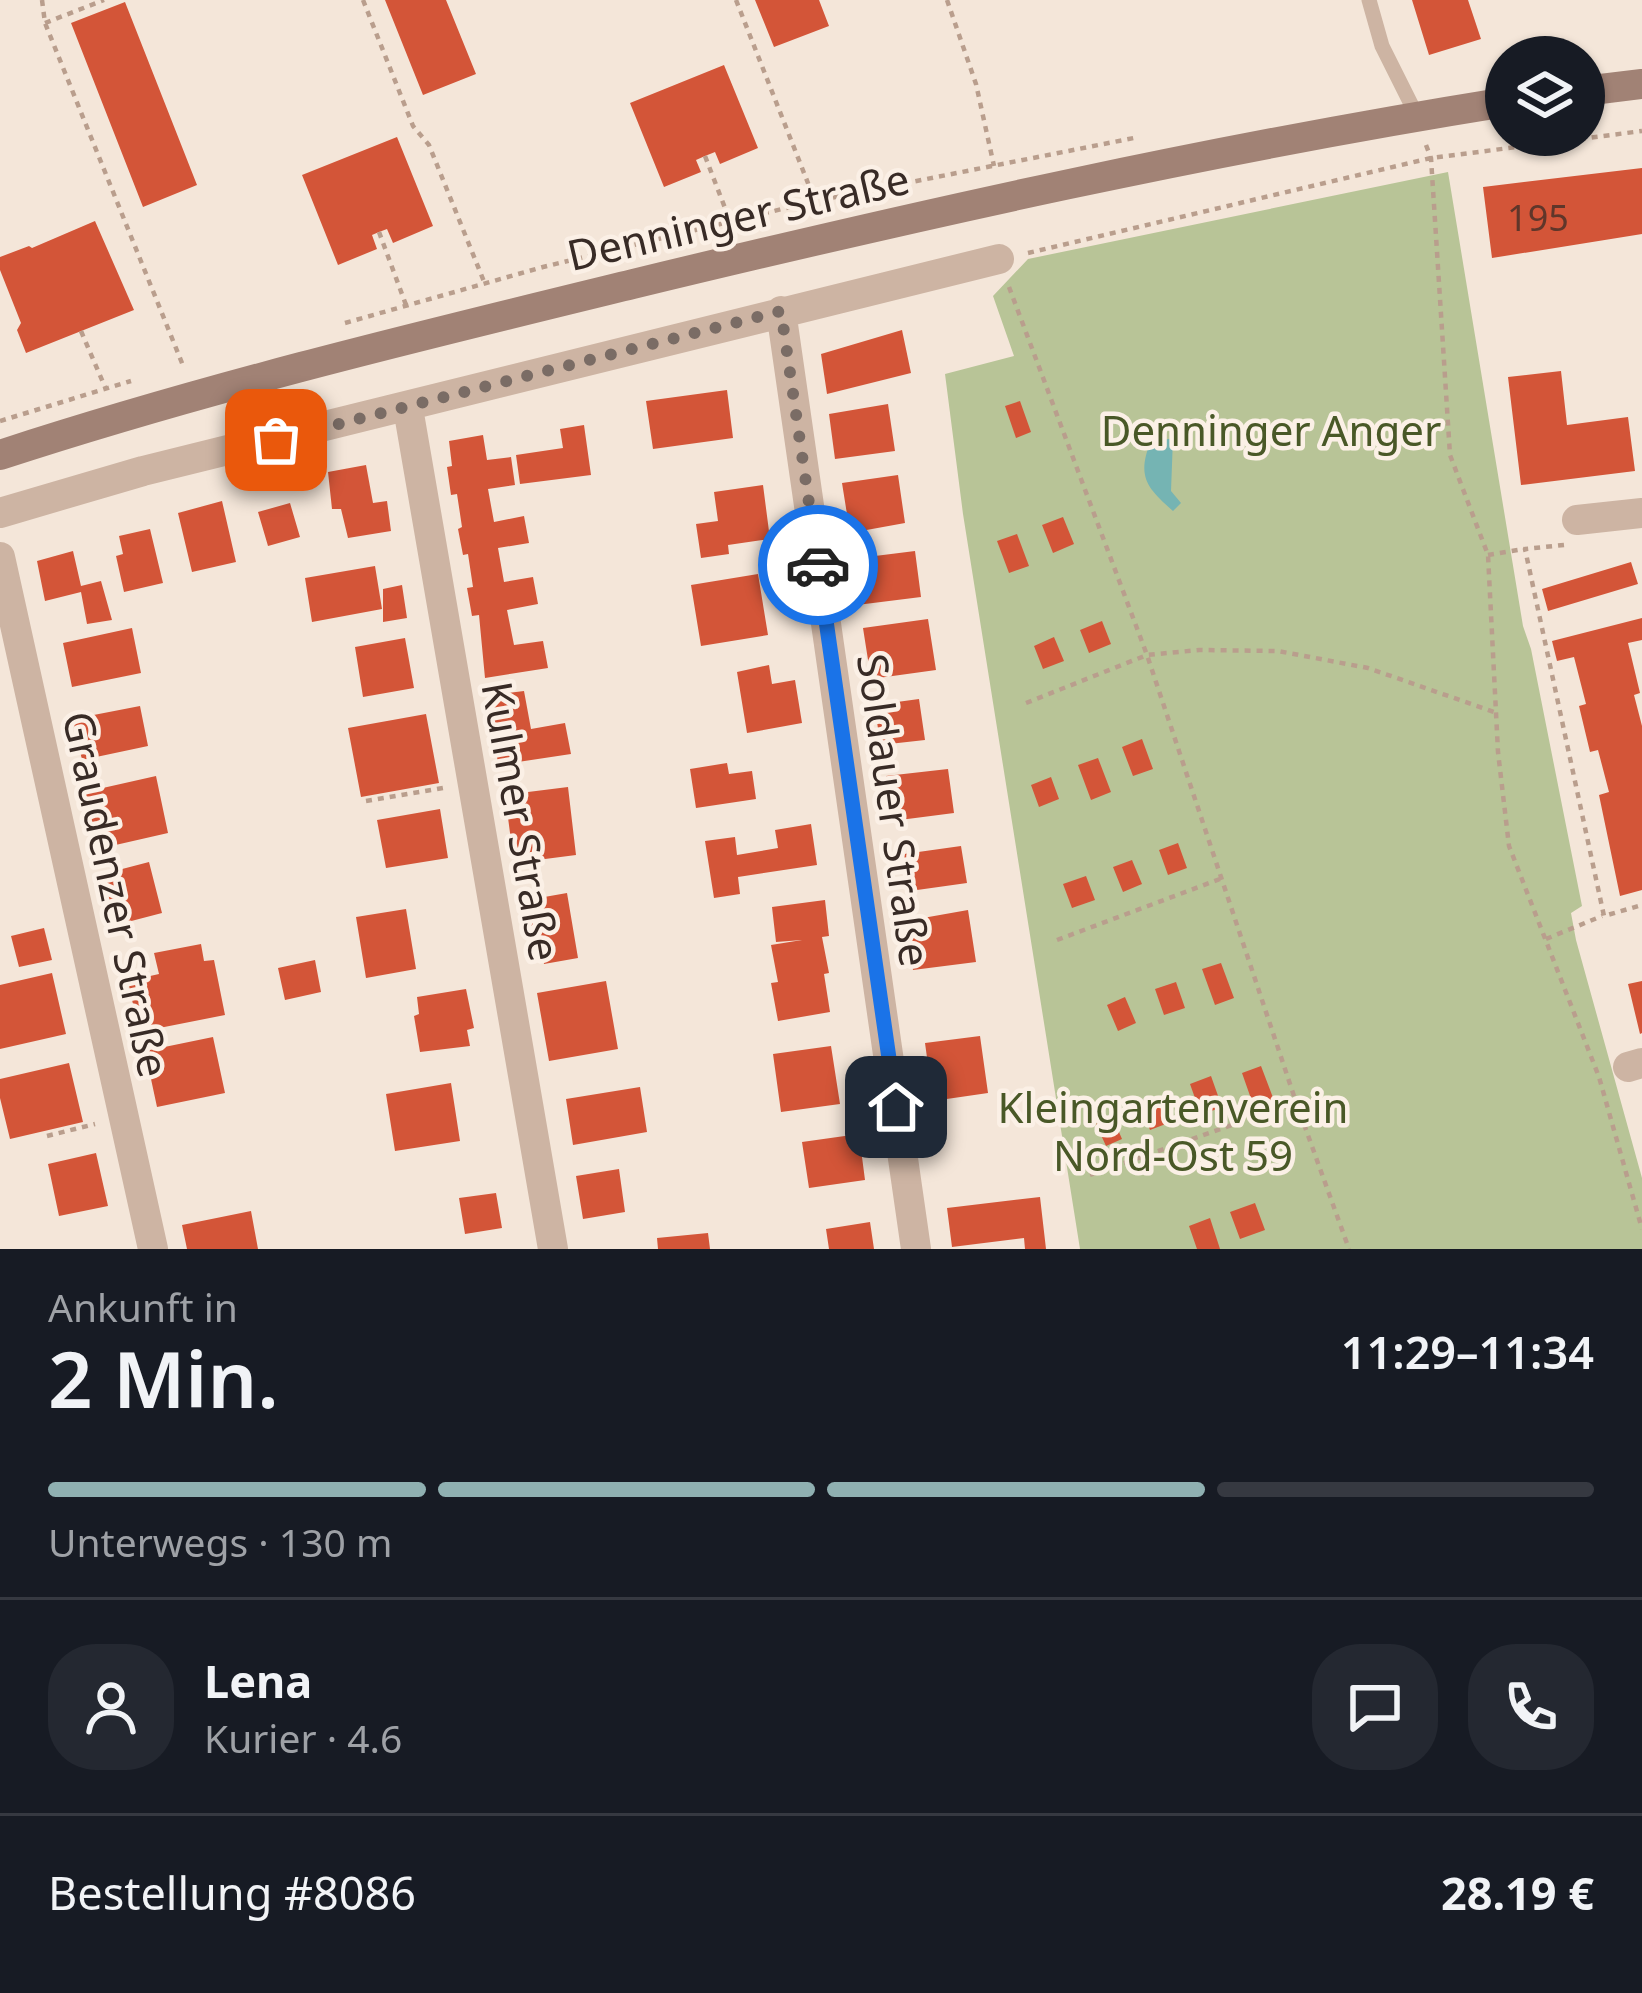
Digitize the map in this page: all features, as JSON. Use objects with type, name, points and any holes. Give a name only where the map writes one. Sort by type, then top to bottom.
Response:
[{"type":"street","points":[[1605,88],[1642,84]]},
{"type":"street","name":"Denninger Straße","points":[[0,454],[253,379],[890,222],[1197,155],[1485,105]]},
{"type":"street","points":[[0,513],[143,471],[999,259]]},
{"type":"street","name":"Soldauer Straße","points":[[781,311],[916,1249]]},
{"type":"street","name":"Kulmer Straße","points":[[408,408],[553,1249]]},
{"type":"street","points":[[1577,532],[1642,513]]},
{"type":"street","name":"Graudenzer Straße","points":[[0,557],[153,1249]]},
{"type":"lane","points":[[1369,0],[1382,46],[1417,116]]},
{"type":"path","points":[[42,0],[45,23],[184,368]]},
{"type":"path","points":[[45,23],[104,0]]},
{"type":"path","points":[[363,0],[413,126],[429,145],[485,284]]},
{"type":"path","points":[[736,0],[815,201]]},
{"type":"path","points":[[947,0],[976,84],[994,166]]},
{"type":"path","points":[[1417,116],[1431,158],[1450,454],[1489,555],[1509,846],[1599,1077],[1642,1229]]},
{"type":"path","points":[[1349,1249],[1148,655],[999,259],[1431,158],[1642,131]]},
{"type":"path","points":[[705,156],[730,221]]},
{"type":"path","points":[[379,232],[406,306]]},
{"type":"path","points":[[81,331],[106,388]]},
{"type":"path","points":[[1489,555],[1577,532]]},
{"type":"path","points":[[1525,549],[1604,916]]},
{"type":"path","points":[[1026,703],[1148,655],[1199,650],[1278,652],[1368,668],[1497,713]]},
{"type":"path","points":[[366,801],[458,786]]},
{"type":"path","points":[[1057,940],[1220,879]]},
{"type":"path","points":[[1546,939],[1642,905]]},
{"type":"path","points":[[1090,1175],[1296,1102]]},
{"type":"path","points":[[47,1136],[124,1117]]},
{"type":"green space","name":"Denninger Anger","points":[[1448,172],[1523,626],[1582,906],[1571,913],[1576,940],[1642,1178],[1642,1249],[1080,1249],[945,374],[1014,356],[993,296],[1028,259]]},
{"type":"water","points":[[1173,438],[1171,491],[1181,503],[1173,511],[1151,488],[1144,465],[1150,443]]},
{"type":"building","points":[[385,0],[446,0],[476,74],[423,95]]},
{"type":"building","points":[[755,0],[819,0],[829,26],[774,47]]},
{"type":"building","points":[[1412,0],[1468,0],[1481,39],[1429,55]]},
{"type":"building","points":[[125,2],[197,185],[143,207],[71,23]]},
{"type":"building","points":[[724,65],[758,148],[720,164],[715,152],[705,156],[696,160],[701,172],[664,187],[630,103]]},
{"type":"building","points":[[397,137],[433,226],[393,243],[387,229],[379,232],[372,235],[377,249],[338,265],[302,175]]},
{"type":"building","points":[[1642,168],[1642,234],[1492,258],[1483,187]]},
{"type":"building","points":[[95,221],[134,310],[26,353],[0,257]]},
{"type":"building","points":[[902,330],[911,373],[827,394],[821,354]]},
{"type":"building","points":[[1561,371],[1567,425],[1628,417],[1635,471],[1521,485],[1508,377]]},
{"type":"building","points":[[727,390],[733,438],[653,449],[646,401]]},
{"type":"building","points":[[1020,401],[1031,432],[1016,438],[1005,406]]},
{"type":"building","points":[[888,404],[895,451],[835,459],[829,414]]},
{"type":"building","points":[[584,425],[591,475],[520,484],[516,455],[563,448],[560,429]]},
{"type":"building","points":[[483,435],[487,460],[511,457],[515,485],[488,489],[494,522],[524,516],[529,543],[498,548],[504,582],[533,577],[538,604],[507,610],[514,645],[543,641],[548,668],[485,678],[479,615],[472,616],[468,554],[463,555],[457,494],[451,495],[447,467],[452,466],[449,441]]},
{"type":"building","points":[[366,465],[373,503],[387,501],[391,531],[348,538],[341,509],[332,509],[328,472]]},
{"type":"building","points":[[898,475],[905,523],[850,533],[842,483]]},
{"type":"building","points":[[763,485],[770,539],[728,545],[729,554],[701,558],[696,524],[718,521],[714,492]]},
{"type":"building","points":[[222,501],[236,562],[192,572],[178,513]]},
{"type":"building","points":[[290,503],[300,537],[268,546],[258,512]]},
{"type":"building","points":[[1063,517],[1074,544],[1053,553],[1042,525]]},
{"type":"building","points":[[150,529],[163,583],[124,592],[116,556],[123,554],[119,536]]},
{"type":"building","points":[[1017,534],[1029,566],[1009,573],[997,541]]},
{"type":"building","points":[[73,551],[81,586],[101,581],[112,620],[87,624],[81,592],[45,601],[37,561]]},
{"type":"building","points":[[915,551],[921,597],[857,605],[851,559]]},
{"type":"building","points":[[1631,562],[1638,584],[1548,611],[1542,589]]},
{"type":"building","points":[[375,566],[382,609],[312,622],[305,578]]},
{"type":"building","points":[[758,574],[768,635],[701,646],[691,585]]},
{"type":"building","points":[[402,585],[407,618],[383,622],[383,589]]},
{"type":"building","points":[[1642,618],[1642,640],[1628,643],[1642,726],[1642,890],[1620,896],[1599,795],[1609,792],[1598,750],[1590,752],[1579,706],[1586,704],[1574,657],[1557,661],[1552,641]]},
{"type":"building","points":[[928,619],[936,670],[871,679],[863,628]]},
{"type":"building","points":[[1102,621],[1111,644],[1089,653],[1080,630]]},
{"type":"building","points":[[132,628],[141,673],[72,687],[63,643]]},
{"type":"building","points":[[1054,637],[1064,661],[1043,669],[1034,646]]},
{"type":"building","points":[[405,638],[414,688],[363,697],[355,647]]},
{"type":"building","points":[[769,665],[772,684],[795,680],[802,723],[747,733],[737,672]]},
{"type":"building","points":[[524,691],[531,729],[565,723],[571,754],[498,765],[490,695]]},
{"type":"building","points":[[919,699],[925,740],[880,745],[875,705]]},
{"type":"building","points":[[140,706],[148,746],[82,760],[73,719]]},
{"type":"building","points":[[426,714],[439,783],[361,797],[348,728]]},
{"type":"building","points":[[1142,739],[1153,769],[1133,776],[1122,747]]},
{"type":"building","points":[[1098,758],[1111,792],[1091,800],[1078,765]]},
{"type":"building","points":[[727,763],[729,774],[752,771],[756,799],[696,808],[690,769]]},
{"type":"building","points":[[948,769],[954,813],[892,821],[886,776]]},
{"type":"building","points":[[156,776],[168,833],[98,849],[85,792]]},
{"type":"building","points":[[1051,777],[1059,799],[1039,807],[1031,785]]},
{"type":"building","points":[[568,787],[576,855],[514,863],[505,795]]},
{"type":"building","points":[[440,809],[448,858],[386,868],[377,820]]},
{"type":"building","points":[[811,824],[817,865],[738,877],[740,894],[714,898],[705,841],[735,837],[737,855],[778,848],[775,830]]},
{"type":"building","points":[[1178,843],[1187,868],[1168,875],[1159,850]]},
{"type":"building","points":[[961,846],[967,883],[910,891],[904,854]]},
{"type":"building","points":[[1132,860],[1142,884],[1123,892],[1113,867]]},
{"type":"building","points":[[149,862],[162,913],[116,925],[103,874]]},
{"type":"building","points":[[1086,876],[1095,900],[1072,908],[1063,884]]},
{"type":"building","points":[[567,893],[578,958],[544,964],[540,942],[532,942],[528,914],[535,912],[533,899]]},
{"type":"building","points":[[825,900],[829,936],[822,937],[830,1012],[778,1021],[771,945],[802,940],[776,942],[772,907]]},
{"type":"building","points":[[406,909],[416,969],[366,978],[356,917]]},
{"type":"building","points":[[968,910],[976,962],[913,970],[906,921]]},
{"type":"building","points":[[44,928],[52,960],[19,967],[11,936]]},
{"type":"building","points":[[201,944],[204,961],[214,960],[225,1015],[139,1032],[128,981],[159,974],[154,953]]},
{"type":"building","points":[[315,960],[321,992],[285,1000],[278,968]]},
{"type":"building","points":[[1221,963],[1234,998],[1215,1005],[1202,969]]},
{"type":"building","points":[[52,973],[66,1034],[0,1049],[0,985]]},
{"type":"building","points":[[606,981],[618,1049],[549,1061],[537,993]]},
{"type":"building","points":[[1642,981],[1642,1033],[1640,1034],[1628,984]]},
{"type":"building","points":[[1176,982],[1185,1008],[1164,1015],[1155,989]]},
{"type":"building","points":[[466,989],[474,1028],[467,1030],[470,1046],[420,1052],[414,1016],[419,1014],[417,997]]},
{"type":"building","points":[[1125,997],[1136,1023],[1118,1031],[1107,1005]]},
{"type":"building","points":[[980,1036],[988,1093],[933,1101],[925,1043]]},
{"type":"building","points":[[213,1037],[225,1093],[157,1107],[145,1051]]},
{"type":"building","points":[[831,1046],[840,1104],[781,1112],[773,1054]]},
{"type":"building","points":[[69,1063],[83,1122],[10,1139],[0,1079]]},
{"type":"building","points":[[1261,1066],[1275,1103],[1255,1110],[1242,1073]]},
{"type":"building","points":[[1211,1076],[1222,1107],[1201,1115],[1190,1084]]},
{"type":"building","points":[[451,1083],[460,1141],[395,1151],[386,1094]]},
{"type":"building","points":[[640,1087],[647,1132],[573,1145],[566,1099]]},
{"type":"building","points":[[1162,1097],[1171,1122],[1150,1130],[1141,1105]]},
{"type":"building","points":[[1112,1116],[1122,1139],[1106,1146],[1096,1124]]},
{"type":"building","points":[[859,1134],[865,1180],[809,1188],[802,1142]]},
{"type":"building","points":[[96,1153],[108,1206],[59,1216],[48,1164]]},
{"type":"building","points":[[619,1169],[625,1212],[583,1219],[576,1176]]},
{"type":"building","points":[[496,1193],[502,1228],[465,1234],[459,1198]]},
{"type":"building","points":[[1040,1197],[1046,1249],[1025,1249],[1024,1238],[952,1247],[947,1208]]},
{"type":"building","points":[[1255,1203],[1265,1230],[1240,1239],[1230,1212]]},
{"type":"building","points":[[251,1211],[258,1249],[187,1249],[182,1225]]},
{"type":"building","points":[[1210,1218],[1220,1249],[1197,1249],[1189,1226]]},
{"type":"building","points":[[870,1222],[874,1249],[829,1249],[826,1229]]},
{"type":"building","points":[[708,1233],[710,1249],[658,1249],[657,1238]]},
{"type":"way so far","points":[[276,440],[781,311],[818,565]]},
{"type":"route","points":[[818,565],[896,1107]]},
{"type":"park label","name":"Kleingartenverein Nord-Ost 59","points":[[1173,1130]]}]
